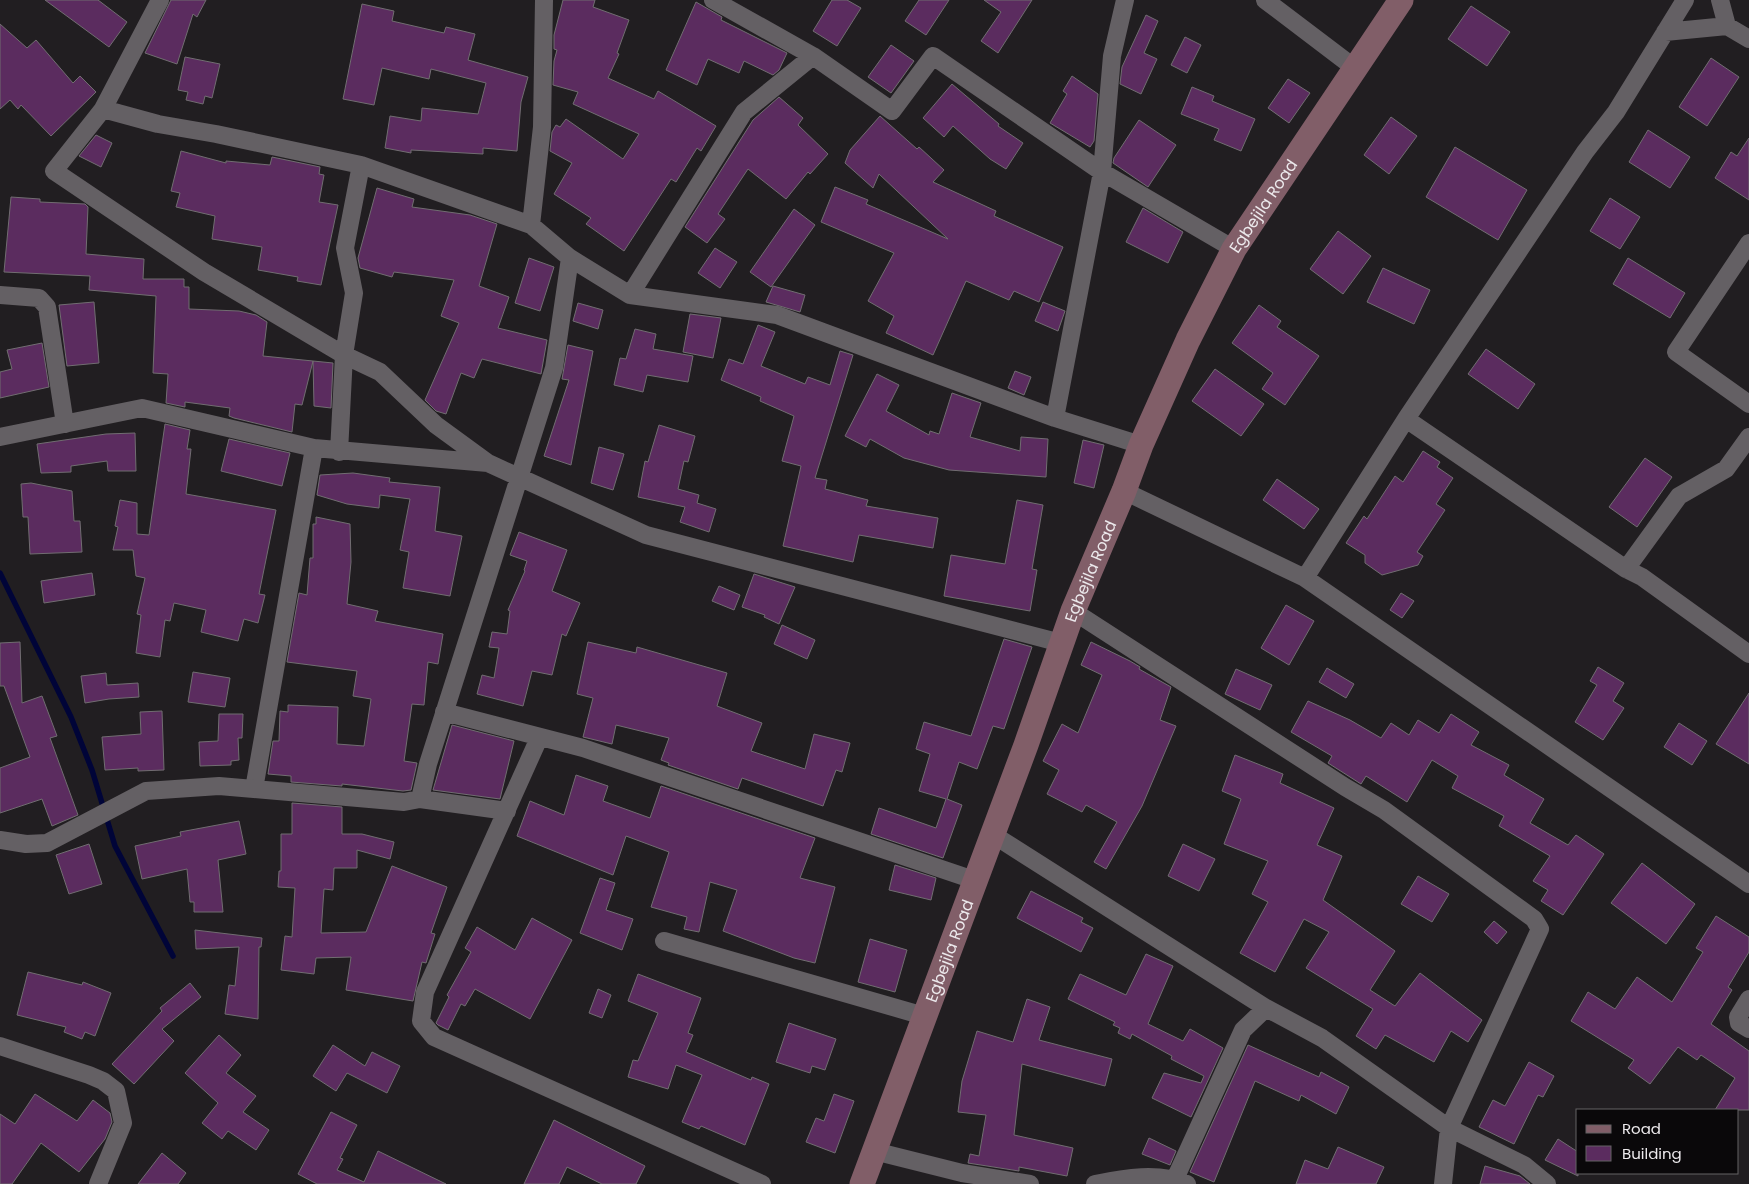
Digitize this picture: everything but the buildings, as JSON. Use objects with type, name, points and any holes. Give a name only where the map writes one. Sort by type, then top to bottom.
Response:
[{"type":"street","points":[[160,0],[103,109],[54,171],[204,272],[344,355],[380,372],[436,425],[488,464],[517,478],[646,536],[1062,643]]},
{"type":"street","points":[[531,225],[542,127],[544,0]]},
{"type":"street","points":[[713,0],[814,56],[892,111],[933,56],[1102,172],[1234,249]]},
{"type":"street","points":[[1055,418],[1102,172],[1112,56],[1125,0]]},
{"type":"street","points":[[1265,0],[1356,69]]},
{"type":"street","name":"Egbejila Road","points":[[862,1184],[1073,611],[1141,445],[1188,340],[1234,249],[1401,0]]},
{"type":"street","points":[[1305,578],[1406,419],[1580,160],[1616,112],[1684,0]]},
{"type":"street","points":[[1720,0],[1727,26]]},
{"type":"street","points":[[1665,32],[1727,26],[1749,39]]},
{"type":"street","points":[[630,295],[744,112],[814,56]]},
{"type":"street","points":[[103,109],[158,124],[216,134],[361,165],[531,225],[570,258],[630,295],[778,315],[1055,418],[1141,445]]},
{"type":"street","points":[[339,452],[344,355],[354,293],[345,248],[361,165]]},
{"type":"street","points":[[1749,243],[1676,352],[1749,404]]},
{"type":"street","points":[[420,799],[428,764],[444,712],[517,478],[554,368],[570,258]]},
{"type":"street","points":[[0,295],[39,298],[47,307],[65,424]]},
{"type":"street","points":[[0,437],[142,408],[314,448],[339,452],[488,464]]},
{"type":"street","points":[[1406,419],[1642,578],[1749,654]]},
{"type":"street","points":[[1626,569],[1679,496],[1726,469],[1749,437]]},
{"type":"street","points":[[254,789],[314,448]]},
{"type":"street","points":[[1124,490],[1305,578],[1749,884]]},
{"type":"street","points":[[1073,611],[1384,810],[1534,919],[1540,929],[1449,1128],[1443,1184]]},
{"type":"street","points":[[444,712],[583,748],[974,880]]},
{"type":"street","points":[[539,738],[425,992],[421,1021],[434,1037],[762,1184]]},
{"type":"street","points":[[0,840],[26,844],[47,843],[146,791],[219,786],[404,802],[420,799],[507,811]]},
{"type":"street","points":[[992,834],[1266,1008],[1322,1038],[1449,1128],[1524,1164],[1546,1184]]},
{"type":"street","points":[[664,941],[924,1016]]},
{"type":"street","points":[[1749,999],[1738,1017],[1739,1023],[1749,1029]]},
{"type":"street","points":[[1095,1184],[1135,1178],[1181,1182],[1243,1030],[1266,1008]]},
{"type":"street","points":[[0,1046],[89,1075],[103,1081],[116,1091],[123,1123],[98,1184]]},
{"type":"street","points":[[874,1151],[962,1173],[1030,1184]]},
{"type":"waterway","points":[[0,573],[71,717],[92,770],[115,846],[173,956]]}]
